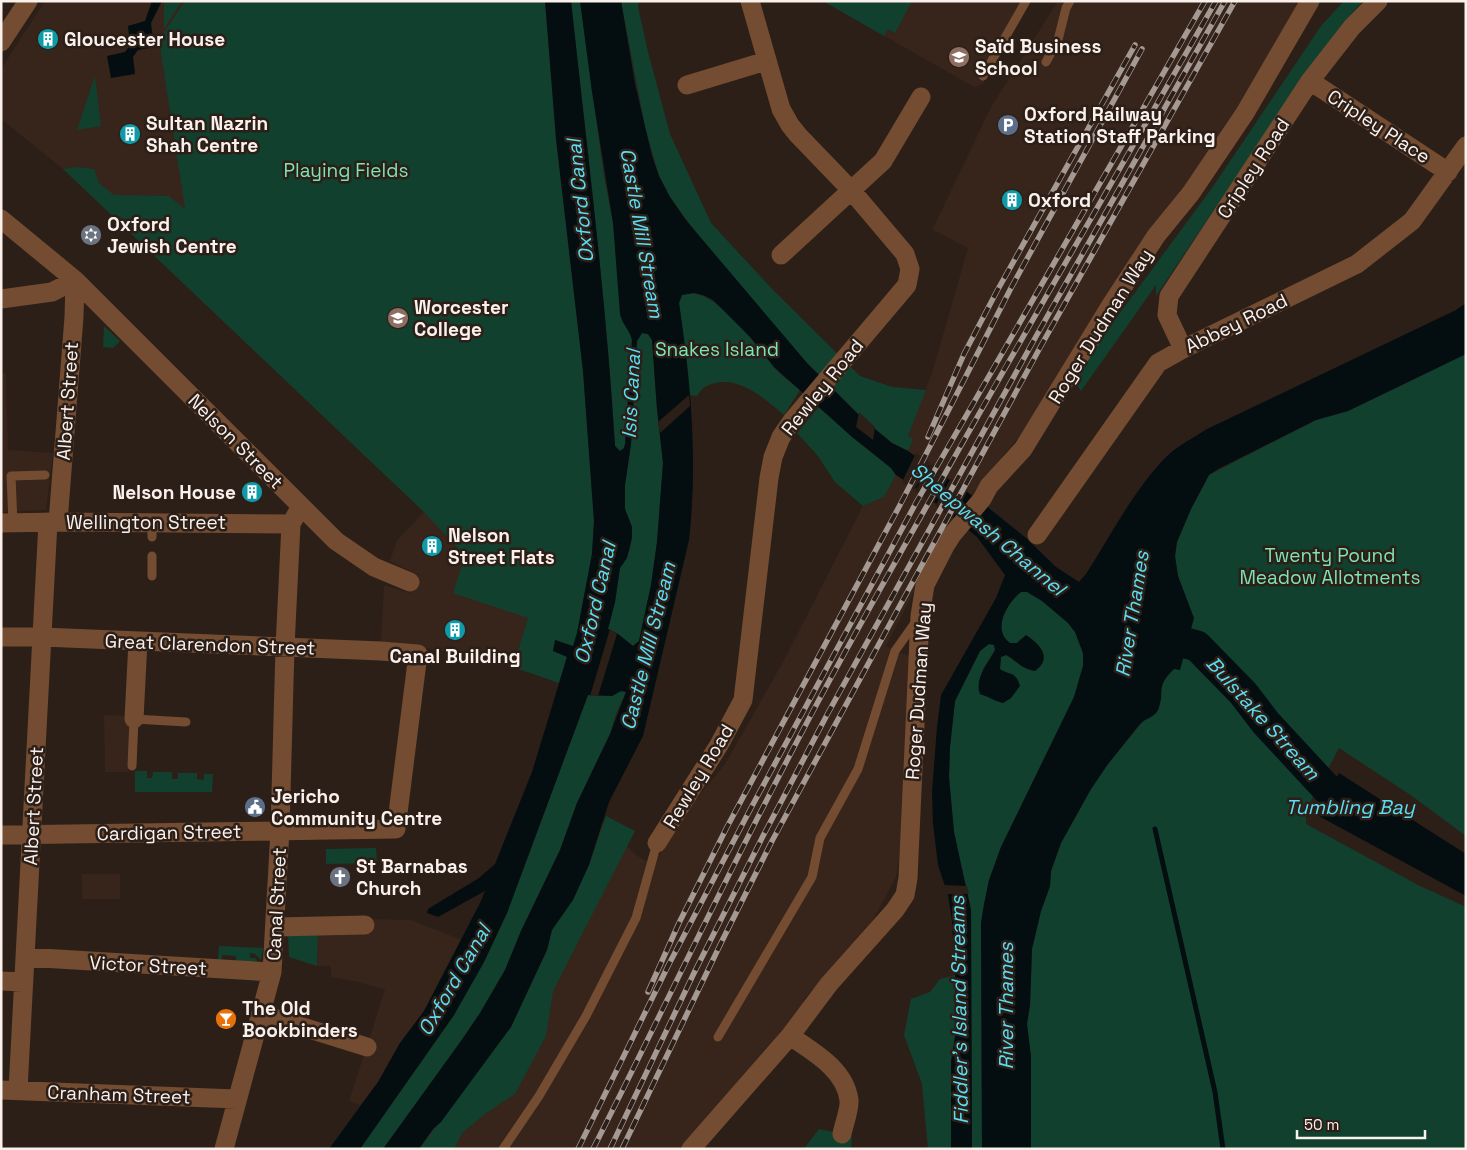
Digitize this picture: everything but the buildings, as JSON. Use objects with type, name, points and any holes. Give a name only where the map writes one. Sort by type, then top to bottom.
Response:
[{"type":"street","points":[[1,42],[28,1]]},
{"type":"street","name":"Rewley Road","points":[[657,843],[719,745],[743,700],[764,517],[773,457],[781,437],[834,370],[906,285],[910,269],[905,254],[852,190],[790,125],[781,109],[750,1]]},
{"type":"street","name":"Roger Dudman Way","points":[[690,1149],[790,1036],[828,984],[895,910],[905,895],[908,878],[920,616],[926,585],[952,535],[982,498],[989,486],[1023,449],[1111,305],[1156,236],[1190,194],[1245,113],[1310,1]]},
{"type":"street","name":"Cripley Road","points":[[1183,349],[1167,315],[1169,296],[1310,81],[1352,27],[1378,1]]},
{"type":"street","points":[[687,85],[766,61]]},
{"type":"street","name":"Cripley Place","points":[[1310,81],[1448,172]]},
{"type":"street","points":[[781,255],[883,161],[920,97]]},
{"type":"street","name":"Abbey Road","points":[[1037,535],[1158,363],[1357,264],[1412,221],[1466,146]]},
{"type":"street","name":"Nelson Street","points":[[1,219],[75,280],[336,541],[374,568],[410,582]]},
{"type":"street","points":[[1,299],[52,292],[75,280]]},
{"type":"street","name":"Albert Street","points":[[10,1090],[25,957],[42,637],[74,317],[75,280]]},
{"type":"street","name":"Canal Street","points":[[224,1149],[272,972],[280,830],[285,647],[291,524],[301,506]]},
{"type":"street","name":"Wellington Street","points":[[7,523],[53,522],[152,530],[291,524]]},
{"type":"street","name":"Great Clarendon Street","points":[[1,637],[42,637],[418,654],[396,829]]},
{"type":"street","points":[[134,719],[138,641]]},
{"type":"street","name":"Cardigan Street","points":[[1,835],[396,829]]},
{"type":"street","points":[[275,927],[365,925]]},
{"type":"street","name":"Victor Street","points":[[25,957],[272,972]]},
{"type":"street","points":[[1,981],[23,982]]},
{"type":"street","points":[[261,1014],[367,1047]]},
{"type":"street","points":[[790,1036],[821,1057],[841,1078],[849,1100],[842,1134]]},
{"type":"street","name":"Cranham Street","points":[[10,1090],[237,1100]]},
{"type":"lane","points":[[983,76],[1026,1]]},
{"type":"lane","points":[[1046,62],[1058,40],[1066,8],[1070,1]]},
{"type":"lane","points":[[7,523],[11,476],[45,475]]},
{"type":"lane","points":[[152,556],[152,576]]},
{"type":"lane","points":[[718,1037],[812,876],[820,838],[858,769],[896,651],[920,616]]},
{"type":"lane","points":[[132,766],[134,719],[186,722]]},
{"type":"lane","points":[[503,1149],[538,1096],[586,1016],[636,918],[657,843]]},
{"type":"shaded area","name":"Worcester College","points":[[45,1],[545,1],[583,371],[594,521],[513,667],[453,653],[381,641],[384,585],[410,593],[418,575],[390,561],[397,540],[424,512],[63,169],[1,119],[1,69]]},
{"type":"shaded area","name":"Saïd Business School","points":[[823,1],[1029,1],[983,84],[974,87]]},
{"type":"shaded area","points":[[1058,1],[1299,1],[1240,108],[1036,416],[949,524],[886,646],[912,657],[901,847],[896,877],[867,931],[804,999],[802,1008],[773,1044],[765,1049],[734,1090],[684,1149],[419,1149],[599,819],[637,856],[654,865],[677,822],[725,764],[783,662],[863,506],[884,497],[913,440],[908,436],[933,370],[968,248],[933,230],[933,228],[991,107]]},
{"type":"shaded area","points":[[1,373],[6,373],[8,450],[53,453],[46,510],[1,512]]},
{"type":"shaded area","points":[[104,715],[132,716],[129,772],[105,772]]},
{"type":"shaded area","points":[[82,874],[120,874],[120,899],[82,899]]},
{"type":"shaded area","points":[[368,919],[411,920],[462,940],[424,1011],[400,1043],[378,1082],[360,1105],[349,1101],[385,990],[359,982],[331,977],[331,966],[317,966],[318,934]]},
{"type":"green space","points":[[164,1],[182,1],[164,29]]},
{"type":"green space","name":"Playing Fields","points":[[185,1],[545,1],[556,139],[583,371],[594,521],[592,554],[573,647],[556,640],[553,651],[567,656],[559,683],[513,667],[528,618],[453,593],[465,556],[424,512],[63,169],[78,167],[94,169],[99,183],[114,195],[169,196],[185,209],[159,40]]},
{"type":"green space","points":[[571,1],[580,1],[604,176],[613,223],[623,322],[632,340],[625,444],[624,448],[620,451],[615,446],[601,279]]},
{"type":"green space","points":[[621,1],[639,1],[638,7],[648,52],[670,134],[711,223],[773,290],[860,376],[892,387],[926,390],[908,436],[913,439],[908,451],[892,443],[863,419],[807,363],[705,245],[670,197],[659,176],[645,127]]},
{"type":"green space","points":[[823,1],[912,1],[895,33],[888,29],[884,36]]},
{"type":"green space","points":[[1344,1],[1363,1],[1342,24],[1303,77],[1156,296],[1156,285],[1081,391],[1072,378],[1212,188],[1321,26]]},
{"type":"green space","points":[[95,76],[101,126],[77,130]]},
{"type":"green space","name":"Snakes Island","points":[[694,293],[716,304],[738,323],[776,369],[800,390],[784,415],[751,390],[732,383],[712,384],[703,388],[697,396],[689,395],[679,303],[682,295]]},
{"type":"green space","points":[[104,326],[120,341],[113,348],[103,347]]},
{"type":"green space","points":[[642,333],[648,334],[652,340],[663,463],[657,542],[651,585],[639,641],[633,646],[608,629],[615,602],[620,568],[630,549],[632,527],[625,509],[625,485],[631,444],[637,341]]},
{"type":"green space","name":"Twenty Pound Meadow Allotments","points":[[1466,354],[1466,836],[1412,796],[1339,748],[1306,810],[1306,824],[1418,885],[1466,907],[1466,1149],[1031,1149],[1031,1057],[1027,1024],[1030,1005],[1032,949],[1041,911],[1050,886],[1051,871],[1061,843],[1091,789],[1108,764],[1145,719],[1159,708],[1162,686],[1169,673],[1174,668],[1180,670],[1183,593],[1175,556],[1177,542],[1191,509],[1209,475],[1316,420],[1348,411]]},
{"type":"green space","points":[[819,407],[891,468],[896,475],[884,497],[863,506],[835,482],[818,456],[797,433]]},
{"type":"green space","points":[[1021,592],[1027,592],[1043,601],[1068,623],[1075,632],[1083,653],[1083,666],[1074,697],[1001,847],[989,880],[981,923],[982,1149],[972,1149],[971,910],[954,832],[949,777],[950,747],[955,701],[980,651],[989,644],[994,645],[995,650],[983,669],[980,694],[1003,703],[1011,698],[1003,671],[1000,669],[1001,657],[1006,655],[1016,663],[1021,638],[1017,643],[1010,643],[1004,637],[1002,623],[1011,602]]},
{"type":"green space","points":[[621,691],[626,692],[616,714],[610,734],[577,803],[560,850],[521,931],[505,970],[461,1041],[383,1149],[360,1149],[454,1015],[484,962],[507,913],[588,695],[612,696]]},
{"type":"green space","points":[[135,771],[147,771],[147,778],[152,778],[153,772],[172,772],[172,779],[178,779],[178,773],[197,773],[197,779],[204,780],[204,774],[213,774],[212,792],[135,792]]},
{"type":"green space","points":[[606,816],[635,831],[553,991],[546,1036],[515,1094],[486,1113],[462,1133],[454,1149],[419,1149],[511,1027],[547,950],[552,930],[589,865]]},
{"type":"green space","points":[[376,848],[377,863],[326,864],[326,849]]},
{"type":"green space","points":[[288,933],[318,934],[317,966],[289,957]]},
{"type":"green space","points":[[219,946],[263,948],[261,960],[255,954],[250,953],[250,958],[255,958],[258,962],[236,961],[236,956],[222,955],[222,960],[218,960]]},
{"type":"green space","points":[[955,975],[955,1037],[951,1062],[951,1149],[928,1149],[922,1084],[904,1035],[911,999],[930,992],[940,979]]},
{"type":"green space","points":[[819,1129],[852,1136],[851,1149],[804,1149]]},
{"type":"water","points":[[152,1],[162,1],[151,23],[154,47],[138,50],[133,57],[135,74],[111,78],[107,56],[125,52],[130,45],[128,26],[145,21]]},
{"type":"water","points":[[545,1],[571,1],[601,279],[615,446],[620,451],[624,448],[625,444],[632,340],[620,314],[613,223],[592,92],[580,1],[621,1],[635,84],[652,156],[659,176],[685,219],[807,363],[863,419],[892,443],[908,451],[980,501],[1026,538],[1056,567],[1079,582],[1143,484],[1175,449],[1207,429],[1456,310],[1466,303],[1466,354],[1348,411],[1316,420],[1218,469],[1209,475],[1191,509],[1177,542],[1175,556],[1178,576],[1194,618],[1180,670],[1174,669],[1168,675],[1162,685],[1160,704],[1156,713],[1139,725],[1091,789],[1061,843],[1051,871],[1050,886],[1041,911],[1032,949],[1030,1005],[1027,1024],[1031,1057],[1031,1149],[982,1149],[981,923],[989,880],[1001,847],[1074,697],[1083,666],[1083,653],[1075,632],[1068,623],[1042,601],[1027,592],[1021,592],[1007,609],[1002,623],[1002,631],[1004,637],[1010,643],[1017,643],[1026,635],[1036,643],[1044,656],[1040,666],[1035,671],[1030,670],[1006,655],[1001,657],[1000,669],[1014,675],[1020,686],[1011,698],[1003,703],[980,694],[980,677],[995,650],[994,645],[989,644],[980,651],[955,701],[949,777],[954,832],[971,910],[972,1149],[951,1149],[951,1062],[955,1037],[955,975],[952,921],[948,895],[938,865],[933,824],[932,792],[937,727],[941,695],[996,598],[1005,575],[977,537],[924,494],[896,475],[891,468],[852,437],[774,367],[751,338],[713,300],[694,293],[682,295],[679,303],[687,362],[692,422],[693,481],[689,540],[643,736],[609,802],[589,865],[573,900],[552,930],[547,950],[511,1027],[419,1149],[383,1149],[461,1041],[505,970],[521,931],[560,850],[577,803],[610,734],[626,692],[621,691],[612,696],[588,695],[507,913],[484,962],[454,1015],[360,1149],[329,1149],[378,1082],[400,1043],[424,1011],[480,903],[485,891],[438,917],[427,913],[428,909],[479,878],[495,864],[532,772],[567,657],[553,651],[555,640],[573,646],[577,633],[592,554],[594,521],[583,371],[556,139]],"holes":[[[642,333],[648,334],[652,340],[663,463],[657,542],[651,585],[639,641],[633,646],[608,629],[615,602],[620,568],[627,558],[632,538],[632,527],[625,509],[625,485],[631,444],[637,341]]]},
{"type":"water","name":"Tumbling Bay","points":[[1339,773],[1466,854],[1466,896],[1317,815]]},
{"type":"pier","points":[[689,395],[690,406],[660,433],[658,422]]},
{"type":"pier","points":[[859,412],[875,427],[873,440],[856,427]]},
{"type":"pier","points":[[916,453],[930,463],[914,490],[902,482]]},
{"type":"pier","points":[[931,464],[949,476],[933,504],[915,491]]},
{"type":"pier","points":[[951,478],[968,490],[952,519],[935,506]]},
{"type":"pier","points":[[610,629],[617,634],[598,696],[590,696]]},
{"type":"pier","points":[[942,885],[967,886],[969,894],[945,894]]},
{"type":"waterway","name":"Bulstake Stream","points":[[1145,632],[1197,646],[1243,693],[1266,723],[1329,791],[1366,813]]},
{"type":"waterway","points":[[1155,829],[1215,1092],[1223,1149]]},
{"type":"railway","points":[[578,1149],[669,964],[917,501],[1205,1]]},
{"type":"railway","points":[[593,1149],[741,851],[833,674],[975,421],[1216,1]]},
{"type":"railway","points":[[610,1149],[694,973],[828,713],[1034,340],[1225,1]]},
{"type":"railway","points":[[622,1149],[772,841],[1042,344],[1235,1]]},
{"type":"railway","points":[[928,437],[964,354],[997,291],[1135,45]]},
{"type":"railway","points":[[648,992],[679,923],[727,827],[900,505],[1011,288],[1142,49]]},
{"type":"place","name":"Gloucester House","points":[[48,39]]},
{"type":"place","name":"Saïd Business School","points":[[959,57]]},
{"type":"place","name":"Oxford Railway Station Staff Parking","points":[[1008,125]]},
{"type":"place","name":"Sultan Nazrin Shah Centre","points":[[130,134]]},
{"type":"place","name":"Oxford","points":[[1012,200]]},
{"type":"place","name":"Oxford Jewish Centre","points":[[91,235]]},
{"type":"place","name":"Worcester College","points":[[398,318]]},
{"type":"place","name":"Nelson House","points":[[252,492]]},
{"type":"place","name":"Nelson Street Flats","points":[[432,546]]},
{"type":"place","name":"Canal Building","points":[[455,630]]},
{"type":"place","name":"Jericho Community Centre","points":[[255,807]]},
{"type":"place","name":"St Barnabas Church","points":[[340,877]]},
{"type":"place","name":"The Old Bookbinders","points":[[226,1019]]},
{"type":"water label","name":"Oxford Canal","points":[[580,201]]},
{"type":"water label","name":"Castle Mill Stream","points":[[642,233]]},
{"type":"water label","name":"Isis Canal","points":[[631,394]]},
{"type":"water label","name":"Sheepwash Channel","points":[[988,529]]},
{"type":"water label","name":"Oxford Canal","points":[[595,603]]},
{"type":"water label","name":"River Thames","points":[[1132,614]]},
{"type":"water label","name":"Castle Mill Stream","points":[[648,646]]},
{"type":"water label","name":"Oxford Canal","points":[[454,980]]},
{"type":"water label","name":"River Thames","points":[[1006,1006]]},
{"type":"water label","name":"Fiddler's Island Streams","points":[[959,1010]]}]
